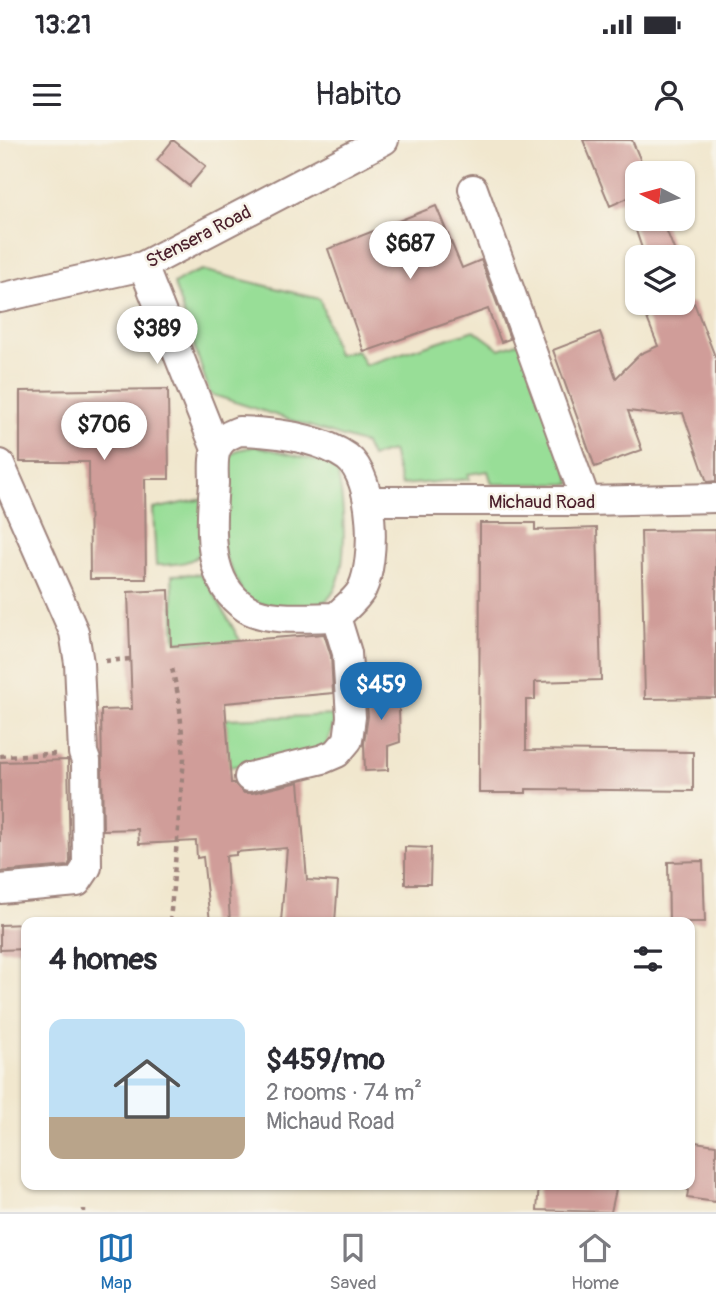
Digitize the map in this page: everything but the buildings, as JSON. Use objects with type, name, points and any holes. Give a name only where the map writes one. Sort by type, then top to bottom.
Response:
[{"type":"street","name":"Stensera Road","points":[[0,298],[143,266],[384,140]]},
{"type":"street","points":[[472,189],[586,501]]},
{"type":"street","points":[[143,266],[216,449],[211,517],[212,547],[222,582],[234,599],[261,614],[337,617],[362,589],[370,554],[369,501],[357,466],[336,451],[291,435],[239,431],[224,438],[216,449]]},
{"type":"street","points":[[0,464],[74,632],[79,663],[83,753],[86,761],[87,854],[87,867],[77,882],[0,889]]},
{"type":"street","name":"Michaud Road","points":[[369,501],[716,498]]},
{"type":"street","points":[[249,777],[323,759],[337,753],[348,740],[351,717],[347,653],[337,617]]},
{"type":"path","points":[[170,917],[184,758],[179,699],[171,664]]},
{"type":"path","points":[[0,756],[83,753]]},
{"type":"green space","points":[[202,270],[320,299],[337,355],[357,350],[365,365],[474,330],[500,349],[523,341],[572,484],[492,484],[488,471],[468,474],[469,479],[401,485],[392,451],[371,457],[365,444],[210,394],[174,284]]},
{"type":"green space","points":[[256,446],[327,463],[337,471],[344,521],[342,562],[332,594],[322,603],[295,607],[247,602],[223,553],[225,460],[238,450]]},
{"type":"green space","points":[[203,499],[205,529],[202,550],[197,557],[188,561],[156,565],[153,509]]},
{"type":"green space","points":[[200,574],[242,644],[175,642],[172,575]]},
{"type":"green space","points":[[337,715],[326,746],[278,761],[228,767],[226,719]]}]
